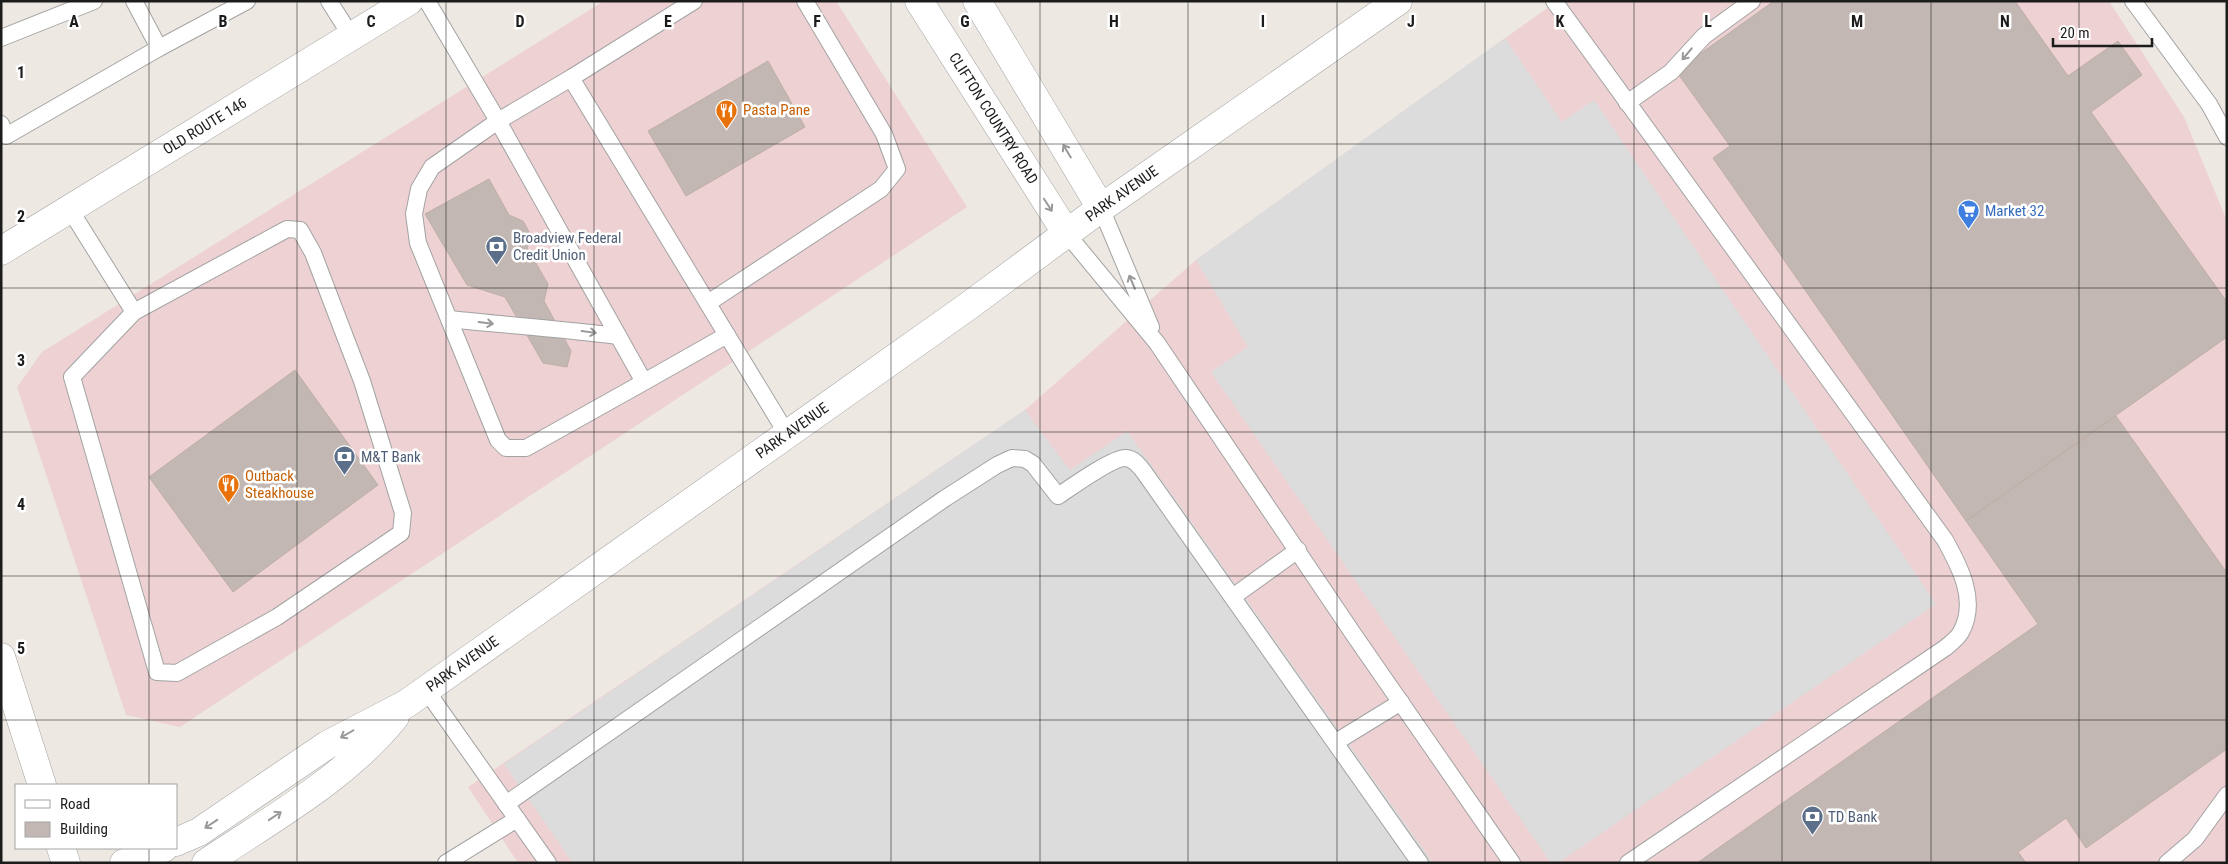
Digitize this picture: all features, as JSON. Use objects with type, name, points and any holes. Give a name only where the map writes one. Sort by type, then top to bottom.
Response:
[{"type":"street","name":"OLD ROUTE 146","points":[[1,251],[409,1]]},
{"type":"street","name":"CLIFTON COUNTRY ROAD","points":[[919,1],[1067,234]]},
{"type":"street","points":[[977,1],[1101,208]]},
{"type":"street","name":"PARK AVENUE","points":[[178,841],[199,832],[328,745],[416,697],[787,434],[1101,208],[1398,1]]},
{"type":"street","points":[[1,657],[42,784]]},
{"type":"street","points":[[206,863],[319,787],[383,732],[416,697]]},
{"type":"street","points":[[61,849],[66,863]]},
{"type":"street","points":[[124,863],[161,849]]},
{"type":"lane","points":[[1,38],[94,1]]},
{"type":"lane","points":[[134,1],[159,48]]},
{"type":"lane","points":[[1,124],[6,136],[159,48],[247,1]]},
{"type":"lane","points":[[329,1],[351,36]]},
{"type":"lane","points":[[427,1],[498,121],[644,382]]},
{"type":"lane","points":[[694,1],[498,121],[432,167],[419,189],[414,214],[418,243],[498,440],[506,448],[526,448],[727,335]]},
{"type":"lane","points":[[708,303],[881,189],[897,169],[884,134],[805,1]]},
{"type":"lane","points":[[1554,1],[1945,540],[1959,564],[1966,588],[1968,610],[1961,633],[1945,648],[1628,863]]},
{"type":"lane","points":[[1627,103],[1671,72],[1704,36],[1752,1]]},
{"type":"lane","points":[[2133,1],[2205,97],[2227,137]]},
{"type":"lane","points":[[571,78],[787,434]]},
{"type":"lane","points":[[70,208],[134,312]]},
{"type":"lane","points":[[1101,208],[1157,343]]},
{"type":"lane","points":[[287,229],[300,230],[313,253],[362,381],[403,514],[401,533],[277,617],[177,673],[157,672],[72,377],[134,312],[287,229]]},
{"type":"lane","points":[[1067,234],[1157,343],[1400,702],[1512,863]]},
{"type":"lane","points":[[449,318],[522,327],[559,328],[618,336]]},
{"type":"lane","points":[[506,804],[944,499],[997,465],[1012,458],[1025,460],[1033,464],[1058,496],[1109,464],[1124,458],[1134,461],[1234,596],[1420,863]]},
{"type":"lane","points":[[1234,596],[1298,550]]},
{"type":"lane","points":[[416,697],[506,804],[548,863]]},
{"type":"lane","points":[[1336,742],[1400,702]]},
{"type":"lane","points":[[2167,863],[2195,839],[2227,795]]},
{"type":"lane","points":[[446,863],[517,819]]},
{"type":"shaded area","points":[[604,1],[836,1],[967,207],[180,727],[126,715],[17,387],[42,352]]},
{"type":"shaded area","points":[[1557,1],[2109,1],[2184,117],[2227,221],[2227,863],[518,863],[468,787],[1025,410],[1196,260]]},
{"type":"shaded area","points":[[1505,38],[1562,122],[1594,100],[1936,604],[1558,863],[1551,863],[1211,372],[1248,347],[1196,260]]},
{"type":"shaded area","points":[[1025,410],[1070,470],[1127,431],[1433,863],[573,863],[504,764]]},
{"type":"building","name":"Market 32","points":[[1774,1],[2015,1],[2068,76],[2118,41],[2142,75],[2091,112],[2227,302],[2227,337],[1966,521],[1713,158],[1730,146],[1676,71]]},
{"type":"building","name":"Pasta Pane","points":[[768,61],[805,127],[686,196],[648,131]]},
{"type":"building","name":"Broadview Federal Credit Union","points":[[489,179],[509,215],[523,221],[532,237],[527,248],[548,284],[544,301],[571,351],[567,367],[543,363],[505,297],[467,285],[425,214]]},
{"type":"building","points":[[295,370],[378,485],[233,592],[149,477]]},
{"type":"building","points":[[2116,416],[2227,573],[2227,749],[2086,848],[2066,818],[2018,852],[2026,863],[1697,863],[2038,624],[1966,521]]},
{"type":"place","name":"Pasta Pane","points":[[727,129]]},
{"type":"place","name":"Market 32","points":[[1969,230]]},
{"type":"place","name":"Broadview Federal Credit Union","points":[[497,266]]},
{"type":"place","name":"M&T Bank","points":[[345,476]]},
{"type":"place","name":"Outback Steakhouse","points":[[229,504]]},
{"type":"place","name":"TD Bank","points":[[1812,836]]}]
